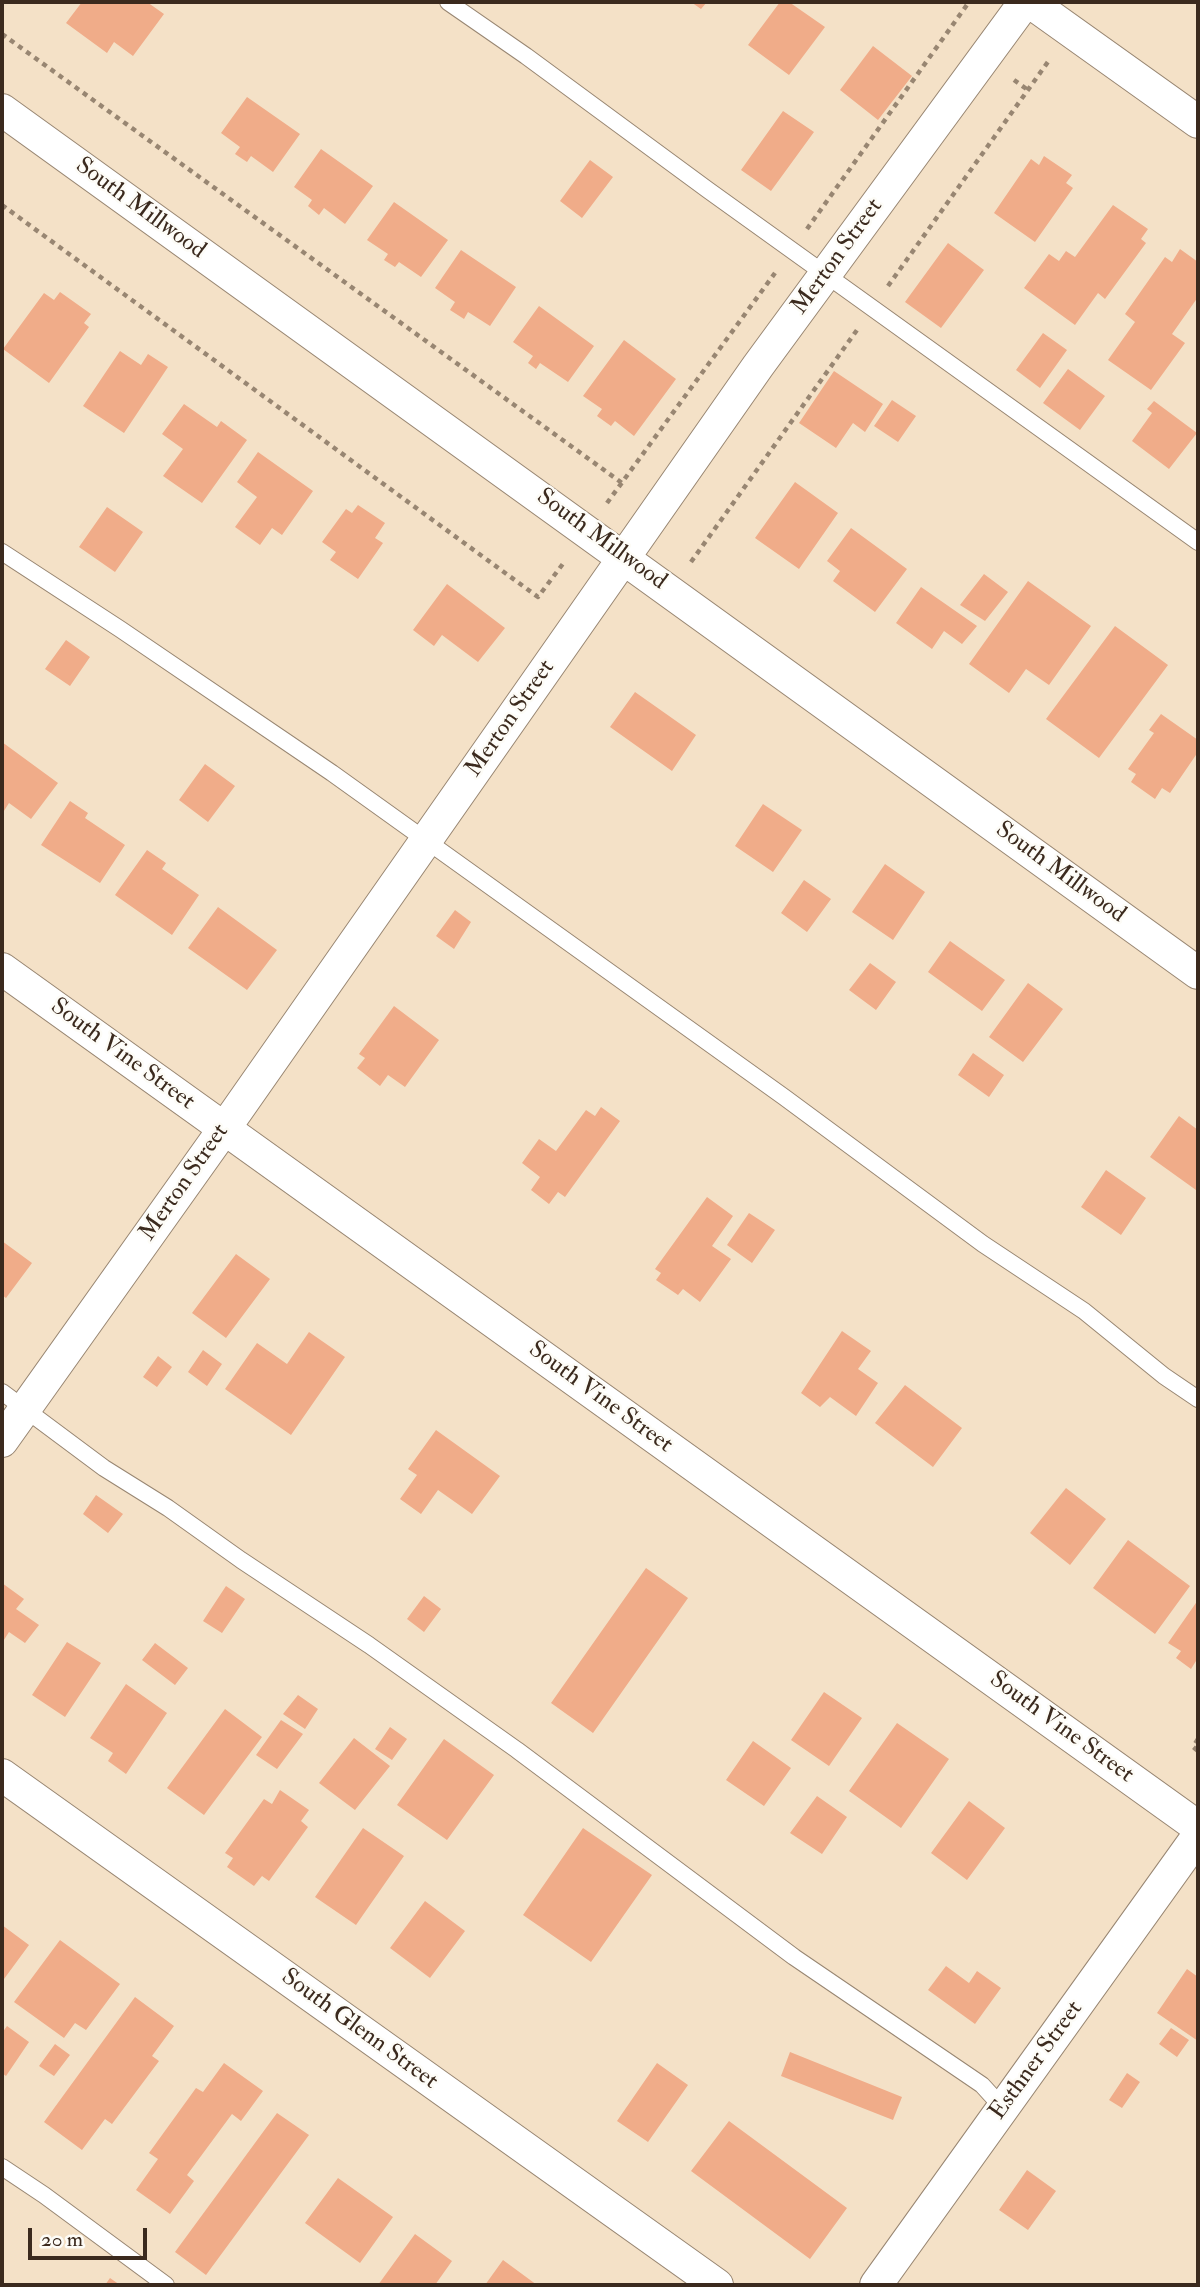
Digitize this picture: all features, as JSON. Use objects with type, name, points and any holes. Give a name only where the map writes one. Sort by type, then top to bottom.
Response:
[{"type":"street","points":[[1027,2],[1198,122]]},
{"type":"street","name":"Merton Street","points":[[2,1441],[13,1401],[224,1129],[758,366],[1027,2]]},
{"type":"street","name":"South Millwood","points":[[2,110],[1198,973]]},
{"type":"street","name":"South Vine Street","points":[[2,969],[1198,1827]]},
{"type":"street","name":"South Glenn Street","points":[[2,1775],[717,2285]]},
{"type":"street","name":"Esthner Street","points":[[876,2285],[1198,1836]]},
{"type":"lane","points":[[448,2],[1198,542]]},
{"type":"lane","points":[[2,552],[310,757],[762,1081],[983,1244],[1084,1311],[1164,1376],[1198,1399]]},
{"type":"lane","points":[[13,1401],[104,1468],[168,1508],[369,1645],[517,1750],[794,1957],[982,2085],[1003,2108]]},
{"type":"lane","points":[[2,2167],[166,2285]]},
{"type":"path","points":[[2,205],[538,597],[792,250],[969,2]]},
{"type":"path","points":[[2,34],[622,482]]},
{"type":"path","points":[[1198,1739],[1193,1747],[1198,1751]]},
{"type":"building","points":[[82,2],[147,2],[164,14],[133,56],[114,42],[107,53],[66,23]]},
{"type":"building","points":[[691,2],[707,2],[701,9]]},
{"type":"building","points":[[780,2],[789,2],[825,27],[789,75],[748,45]]},
{"type":"building","points":[[873,46],[912,76],[878,120],[840,90]]},
{"type":"building","points":[[247,97],[300,134],[273,172],[251,156],[247,162],[235,154],[240,147],[221,133]]},
{"type":"building","points":[[783,111],[814,132],[771,191],[741,170]]},
{"type":"building","points":[[321,149],[373,186],[345,224],[324,208],[319,215],[308,206],[312,200],[294,187]]},
{"type":"building","points":[[1044,156],[1072,175],[1066,183],[1073,188],[1035,242],[994,213],[1031,159],[1039,165]]},
{"type":"building","points":[[590,160],[613,177],[582,218],[560,201]]},
{"type":"building","points":[[394,202],[448,240],[421,277],[399,262],[395,267],[384,260],[388,254],[367,240]]},
{"type":"building","points":[[1113,205],[1148,229],[1141,239],[1146,243],[1105,299],[1098,293],[1075,325],[1024,288],[1049,254],[1059,261],[1066,251],[1075,257]]},
{"type":"building","points":[[948,243],[984,270],[941,328],[905,302]]},
{"type":"building","points":[[1180,249],[1198,262],[1198,297],[1172,334],[1185,343],[1151,390],[1108,360],[1135,322],[1125,314],[1165,257],[1172,262]]},
{"type":"building","points":[[461,250],[516,287],[490,326],[468,312],[464,319],[450,310],[455,302],[435,288]]},
{"type":"building","points":[[60,292],[91,314],[84,323],[89,327],[49,383],[3,349],[44,293],[54,300]]},
{"type":"building","points":[[539,306],[594,346],[568,382],[540,363],[536,369],[528,363],[533,356],[513,342]]},
{"type":"building","points":[[1043,333],[1067,350],[1040,388],[1016,370]]},
{"type":"building","points":[[624,340],[676,379],[634,436],[615,421],[611,426],[597,416],[602,409],[583,396]]},
{"type":"building","points":[[120,351],[141,365],[148,354],[168,367],[124,433],[83,406]]},
{"type":"building","points":[[1068,369],[1105,396],[1080,430],[1043,403]]},
{"type":"building","points":[[834,371],[883,404],[865,432],[853,423],[836,448],[799,423]]},
{"type":"building","points":[[892,400],[916,416],[898,442],[874,426]]},
{"type":"building","points":[[1154,401],[1197,433],[1169,469],[1132,441],[1152,413],[1147,409]]},
{"type":"building","points":[[184,404],[217,427],[221,421],[247,440],[202,503],[163,476],[183,449],[162,434]]},
{"type":"building","points":[[258,452],[313,491],[282,535],[272,528],[260,545],[235,527],[257,497],[237,482]]},
{"type":"building","points":[[795,482],[838,513],[799,569],[755,538]]},
{"type":"building","points":[[358,505],[385,523],[375,538],[383,543],[358,579],[330,560],[336,552],[322,542],[346,509],[352,513]]},
{"type":"building","points":[[107,507],[143,532],[115,572],[79,547]]},
{"type":"building","points":[[851,528],[907,569],[875,612],[833,581],[840,571],[827,561]]},
{"type":"building","points":[[984,574],[1008,592],[985,621],[960,605]]},
{"type":"building","points":[[1028,581],[1091,626],[1049,685],[1026,669],[1009,693],[969,664]]},
{"type":"building","points":[[447,584],[505,628],[478,662],[442,635],[434,646],[413,630]]},
{"type":"building","points":[[921,587],[977,626],[962,644],[944,631],[932,649],[896,623]]},
{"type":"building","points":[[1115,626],[1168,665],[1099,758],[1046,719]]},
{"type":"building","points":[[66,640],[90,657],[70,686],[45,669]]},
{"type":"building","points":[[635,692],[696,735],[672,771],[610,727]]},
{"type":"building","points":[[1161,714],[1198,740],[1198,752],[1170,793],[1162,788],[1155,799],[1131,782],[1136,774],[1128,769],[1154,733],[1149,730]]},
{"type":"building","points":[[2,742],[58,783],[31,819],[9,803],[2,814]]},
{"type":"building","points":[[205,764],[235,786],[208,822],[179,800]]},
{"type":"building","points":[[70,801],[88,813],[85,818],[125,845],[100,883],[41,845]]},
{"type":"building","points":[[763,804],[802,830],[773,872],[735,846]]},
{"type":"building","points":[[147,850],[166,863],[162,869],[199,895],[172,935],[115,895]]},
{"type":"building","points":[[885,864],[925,892],[893,940],[852,912]]},
{"type":"building","points":[[804,880],[831,899],[807,932],[781,913]]},
{"type":"building","points":[[218,907],[277,950],[247,990],[188,948]]},
{"type":"building","points":[[455,910],[471,922],[454,949],[436,936]]},
{"type":"building","points":[[950,941],[1005,980],[982,1011],[928,972]]},
{"type":"building","points":[[870,963],[896,982],[876,1010],[849,990]]},
{"type":"building","points":[[1028,983],[1063,1009],[1023,1062],[989,1037]]},
{"type":"building","points":[[394,1006],[439,1040],[405,1087],[388,1075],[380,1086],[357,1068],[365,1058],[359,1054]]},
{"type":"building","points":[[973,1053],[1004,1075],[989,1097],[958,1075]]},
{"type":"building","points":[[601,1107],[620,1121],[565,1197],[558,1192],[549,1204],[531,1190],[540,1177],[522,1163],[539,1139],[556,1151],[586,1110],[595,1116]]},
{"type":"building","points":[[1179,1116],[1198,1130],[1196,1190],[1150,1157]]},
{"type":"building","points":[[1106,1170],[1146,1198],[1121,1235],[1081,1207]]},
{"type":"building","points":[[707,1197],[733,1216],[712,1246],[731,1259],[700,1302],[683,1289],[678,1295],[656,1280],[661,1273],[655,1269]]},
{"type":"building","points":[[749,1213],[775,1230],[752,1263],[727,1245]]},
{"type":"building","points":[[2,1241],[32,1263],[6,1298],[2,1295]]},
{"type":"building","points":[[236,1254],[270,1279],[226,1338],[192,1313]]},
{"type":"building","points":[[842,1331],[871,1351],[858,1369],[878,1383],[856,1416],[830,1397],[820,1407],[801,1393]]},
{"type":"building","points":[[309,1332],[345,1357],[291,1435],[225,1389],[257,1343],[287,1364]]},
{"type":"building","points":[[203,1350],[222,1364],[207,1386],[188,1372]]},
{"type":"building","points":[[158,1356],[172,1367],[157,1387],[143,1377]]},
{"type":"building","points":[[905,1385],[962,1428],[933,1467],[875,1423]]},
{"type":"building","points":[[436,1430],[500,1476],[472,1514],[438,1490],[421,1514],[400,1499],[417,1475],[408,1469]]},
{"type":"building","points":[[1066,1488],[1106,1519],[1070,1565],[1030,1533]]},
{"type":"building","points":[[96,1495],[123,1514],[108,1533],[83,1514]]},
{"type":"building","points":[[1128,1540],[1190,1586],[1155,1634],[1093,1588]]},
{"type":"building","points":[[646,1568],[688,1598],[593,1733],[551,1703]]},
{"type":"building","points":[[2,1583],[24,1599],[16,1609],[39,1625],[25,1643],[9,1632],[2,1643]]},
{"type":"building","points":[[226,1586],[245,1599],[222,1633],[203,1621]]},
{"type":"building","points":[[424,1596],[441,1609],[424,1632],[407,1619]]},
{"type":"building","points":[[1198,1600],[1198,1662],[1196,1661],[1191,1669],[1176,1658],[1181,1651],[1168,1643]]},
{"type":"building","points":[[67,1642],[101,1663],[65,1717],[32,1695]]},
{"type":"building","points":[[155,1643],[188,1668],[175,1685],[142,1660]]},
{"type":"building","points":[[126,1684],[167,1713],[126,1774],[108,1761],[113,1753],[90,1738]]},
{"type":"building","points":[[824,1692],[862,1718],[829,1766],[791,1740]]},
{"type":"building","points":[[298,1695],[318,1709],[305,1729],[283,1714]]},
{"type":"building","points":[[225,1709],[262,1737],[204,1815],[167,1788]]},
{"type":"building","points":[[281,1720],[303,1734],[277,1769],[256,1755]]},
{"type":"building","points":[[897,1723],[949,1759],[901,1828],[849,1791]]},
{"type":"building","points":[[390,1727],[407,1739],[392,1760],[375,1749]]},
{"type":"building","points":[[354,1738],[390,1766],[355,1810],[319,1783]]},
{"type":"building","points":[[444,1739],[494,1775],[447,1840],[397,1805]]},
{"type":"building","points":[[753,1741],[791,1768],[764,1806],[726,1780]]},
{"type":"building","points":[[280,1790],[309,1810],[301,1821],[308,1827],[269,1881],[262,1876],[254,1886],[227,1867],[233,1858],[225,1853],[264,1799],[272,1804]]},
{"type":"building","points":[[817,1796],[847,1817],[822,1854],[790,1833]]},
{"type":"building","points":[[969,1801],[1005,1828],[967,1880],[931,1853]]},
{"type":"building","points":[[363,1828],[404,1856],[356,1925],[315,1897]]},
{"type":"building","points":[[583,1828],[652,1875],[591,1962],[523,1915]]},
{"type":"building","points":[[425,1901],[465,1931],[430,1978],[390,1948]]},
{"type":"building","points":[[2,1925],[29,1945],[4,1979],[2,1977]]},
{"type":"building","points":[[60,1940],[120,1984],[86,2030],[75,2023],[64,2038],[14,2002]]},
{"type":"building","points":[[946,1966],[969,1983],[977,1971],[1001,1988],[975,2024],[928,1990]]},
{"type":"building","points":[[1187,1969],[1198,1977],[1198,2041],[1157,2013]]},
{"type":"building","points":[[135,1997],[174,2026],[152,2056],[159,2061],[112,2124],[105,2119],[82,2150],[44,2122]]},
{"type":"building","points":[[7,2026],[29,2042],[6,2076],[2,2073],[2,2033]]},
{"type":"building","points":[[1171,2028],[1189,2040],[1177,2057],[1159,2044]]},
{"type":"building","points":[[55,2044],[70,2055],[54,2076],[39,2066]]},
{"type":"building","points":[[790,2052],[902,2097],[893,2120],[781,2076]]},
{"type":"building","points":[[224,2063],[263,2091],[241,2121],[232,2114],[187,2175],[194,2181],[170,2214],[136,2190],[158,2159],[149,2153],[196,2088],[203,2092]]},
{"type":"building","points":[[657,2063],[688,2085],[648,2142],[617,2121]]},
{"type":"building","points":[[1127,2073],[1140,2082],[1122,2108],[1109,2100]]},
{"type":"building","points":[[277,2113],[309,2135],[206,2275],[175,2252]]},
{"type":"building","points":[[729,2121],[847,2208],[810,2259],[691,2171]]},
{"type":"building","points":[[1027,2170],[1056,2191],[1028,2230],[999,2210]]},
{"type":"building","points":[[338,2178],[393,2217],[360,2263],[305,2223]]},
{"type":"building","points":[[415,2234],[452,2261],[435,2285],[378,2285]]},
{"type":"building","points":[[503,2260],[537,2285],[485,2285]]},
{"type":"building","points":[[110,2278],[120,2285],[105,2285]]}]
